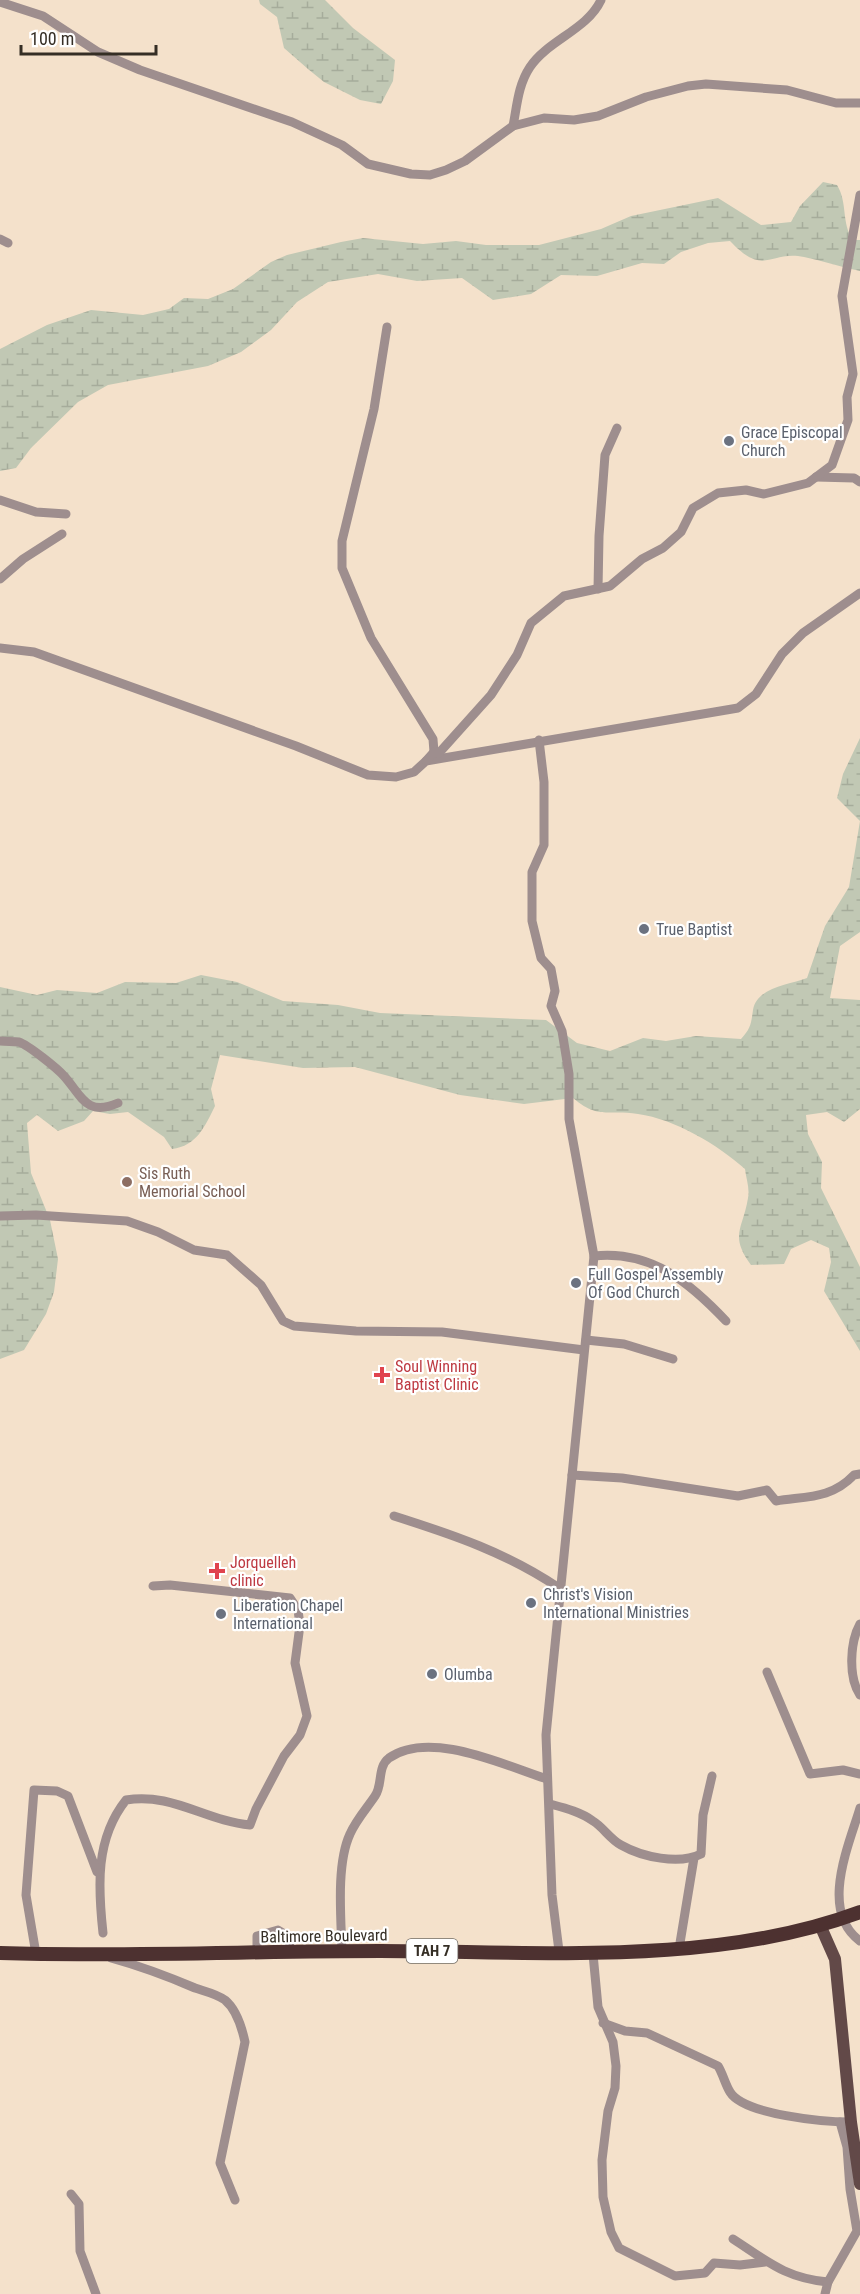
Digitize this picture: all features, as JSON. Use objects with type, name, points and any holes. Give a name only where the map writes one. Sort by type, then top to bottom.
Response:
[{"type":"highway","name":"Baltimore Boulevard","points":[[0,1953],[342,1951],[593,1954],[679,1949],[762,1938],[820,1925],[860,1912]]},
{"type":"main road","points":[[820,1925],[835,1959],[846,2122],[860,2184]]},
{"type":"street","points":[[513,126],[520,87],[530,67],[555,43],[576,28],[602,0]]},
{"type":"street","points":[[0,2],[43,16],[98,52],[140,70],[292,122],[342,145],[368,164],[391,171],[430,175],[465,161],[513,126],[544,118],[574,120],[598,116],[665,91],[706,84],[787,90],[836,103],[860,103]]},
{"type":"street","points":[[434,752],[439,753],[491,695],[517,655],[531,623],[564,596],[609,586],[642,559],[663,548],[681,532],[693,508],[718,493],[746,490],[764,494],[807,483],[832,465],[848,420],[847,397],[853,374],[842,296],[860,195]]},
{"type":"street","points":[[0,648],[34,652],[368,774],[396,777],[414,772],[434,752],[433,739],[371,638],[342,568],[342,541],[374,409],[387,327]]},
{"type":"street","points":[[598,589],[605,455],[617,428]]},
{"type":"street","points":[[816,477],[854,478],[860,482]]},
{"type":"street","points":[[0,500],[36,512],[66,514]]},
{"type":"street","points":[[0,579],[6,571],[62,534]]},
{"type":"street","points":[[426,761],[738,708],[756,694],[782,654],[803,633],[860,593]]},
{"type":"street","points":[[539,740],[544,782],[544,845],[532,872],[532,921],[541,958],[551,969],[555,991],[551,1006],[562,1031],[568,1074],[568,1119],[594,1256],[549,1693],[547,1779],[550,1804],[552,1895],[559,1952]]},
{"type":"street","points":[[0,1041],[20,1042],[62,1074],[80,1099],[93,1107],[105,1109],[118,1103]]},
{"type":"street","points":[[0,1216],[36,1215],[127,1221],[158,1232],[194,1250],[227,1255],[261,1285],[283,1321],[294,1326],[356,1331],[442,1332],[584,1350]]},
{"type":"street","points":[[594,1256],[614,1254],[643,1259],[680,1279],[706,1300],[726,1321]]},
{"type":"street","points":[[586,1340],[624,1344],[673,1359]]},
{"type":"street","points":[[572,1475],[622,1478],[738,1496],[767,1490],[776,1501],[812,1497],[842,1488],[855,1474],[860,1474]]},
{"type":"street","points":[[394,1516],[456,1534],[530,1568],[559,1588]]},
{"type":"street","points":[[98,1877],[107,1832],[114,1815],[126,1800],[155,1797],[222,1820],[250,1825],[284,1756],[300,1735],[307,1716],[295,1663],[300,1625],[298,1610],[290,1598],[170,1585],[153,1586]]},
{"type":"street","points":[[860,1624],[855,1633],[853,1655],[853,1676],[860,1695]]},
{"type":"street","points":[[768,1672],[810,1774],[843,1770],[860,1774]]},
{"type":"street","points":[[342,1951],[340,1886],[349,1835],[378,1793],[382,1767],[389,1758],[425,1748],[447,1749],[484,1755],[547,1779]]},
{"type":"street","points":[[550,1804],[569,1809],[594,1821],[621,1845],[643,1854],[680,1860],[694,1858],[701,1854],[703,1815],[712,1776]]},
{"type":"street","points":[[36,1954],[26,1895],[34,1790],[57,1791],[69,1796],[98,1877],[103,1934]]},
{"type":"street","points":[[860,1808],[840,1876],[839,1901],[844,1918],[860,1941]]},
{"type":"street","points":[[679,1949],[694,1858]]},
{"type":"street","points":[[257,1953],[257,1936],[278,1930],[288,1936],[291,1953]]},
{"type":"street","points":[[100,1954],[148,1969],[214,1995],[226,2001],[235,2014],[242,2028],[245,2042],[220,2163],[236,2200]]},
{"type":"street","points":[[593,1954],[598,2007],[613,2042],[616,2066],[615,2088],[608,2111],[602,2160],[603,2197],[611,2232],[619,2248],[675,2276],[705,2273],[714,2262],[740,2265],[765,2262]]},
{"type":"street","points":[[603,2023],[625,2031],[647,2033],[718,2066],[729,2092],[755,2108],[775,2114],[846,2122],[850,2189],[857,2231],[828,2282],[825,2294]]},
{"type":"street","points":[[71,2194],[79,2204],[80,2251],[96,2294]]},
{"type":"street","points":[[733,2239],[765,2262],[796,2278],[828,2282]]},
{"type":"green space","points":[[259,0],[325,0],[353,28],[395,60],[393,81],[381,104],[360,100],[324,82],[308,69],[284,48],[277,17],[260,4]]},
{"type":"green space","points":[[823,182],[837,185],[849,233],[853,240],[860,240],[860,271],[804,257],[792,256],[767,260],[751,258],[730,241],[708,243],[681,252],[664,264],[642,263],[597,276],[561,275],[531,294],[493,300],[462,278],[417,281],[378,274],[328,282],[297,302],[271,330],[241,352],[208,366],[108,385],[78,402],[31,448],[16,468],[0,471],[0,349],[47,325],[91,310],[143,315],[169,309],[184,298],[208,299],[233,289],[271,262],[287,255],[363,238],[423,244],[456,241],[486,245],[539,245],[601,229],[631,216],[718,198],[761,225],[791,222],[800,206]]},
{"type":"green space","points":[[860,738],[860,821],[837,798],[843,774]]},
{"type":"green space","points":[[860,821],[860,932],[840,946],[830,998],[860,1000],[860,1109],[844,1122],[827,1112],[806,1115],[808,1134],[822,1162],[821,1188],[860,1267],[860,1351],[824,1291],[831,1262],[829,1248],[811,1240],[791,1249],[784,1264],[751,1265],[744,1255],[739,1239],[748,1195],[745,1169],[709,1142],[681,1127],[638,1114],[597,1111],[582,1105],[573,1098],[524,1104],[460,1095],[355,1067],[303,1068],[220,1055],[211,1089],[215,1106],[199,1134],[181,1147],[172,1149],[164,1137],[128,1112],[110,1114],[93,1111],[84,1121],[58,1131],[37,1115],[27,1123],[31,1173],[50,1220],[58,1259],[54,1292],[46,1314],[24,1350],[0,1359],[0,987],[37,995],[57,990],[97,993],[125,982],[176,983],[201,975],[237,982],[283,1001],[338,1005],[380,1013],[546,1020],[577,1043],[610,1051],[643,1038],[666,1041],[696,1036],[741,1039],[749,1029],[753,1010],[761,996],[775,988],[807,978],[825,926],[849,887]]},
{"type":"place","name":"Grace Episcopal Church","points":[[729,441]]},
{"type":"place","name":"True Baptist","points":[[644,929]]},
{"type":"place","name":"Sis Ruth Memorial School","points":[[127,1182]]},
{"type":"place","name":"Full Gospel Assembly Of God Church","points":[[576,1283]]},
{"type":"place","name":"Soul Winning Baptist Clinic","points":[[382,1375]]},
{"type":"place","name":"Jorquelleh clinic","points":[[217,1571]]},
{"type":"place","name":"Christ's Vision International Ministries","points":[[531,1603]]},
{"type":"place","name":"Liberation Chapel International","points":[[221,1614]]},
{"type":"place","name":"Olumba","points":[[432,1674]]}]
